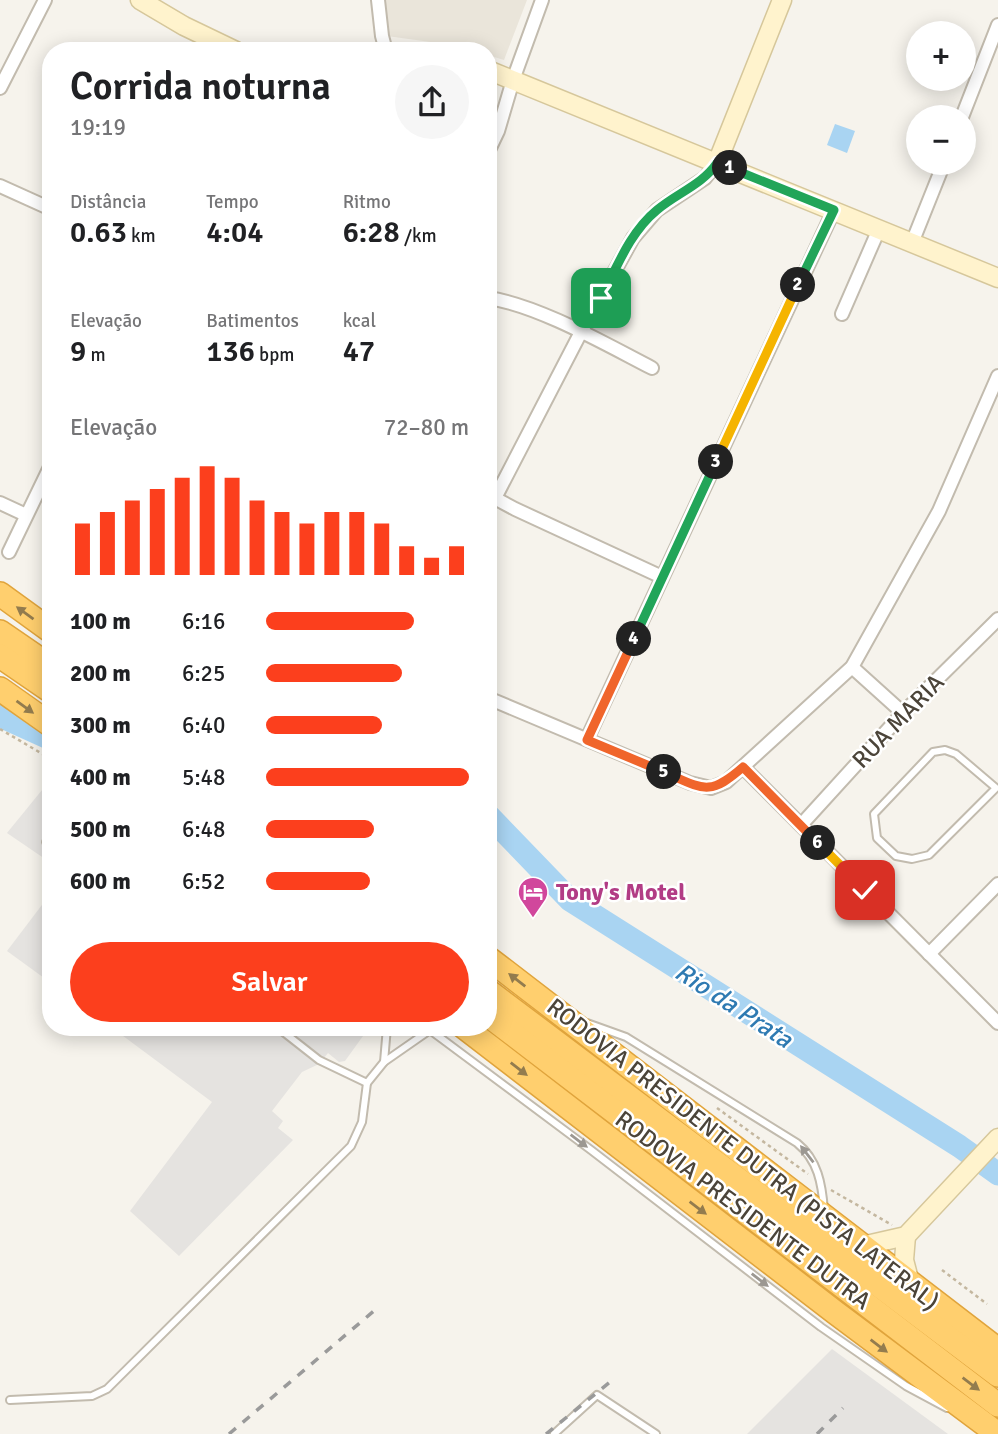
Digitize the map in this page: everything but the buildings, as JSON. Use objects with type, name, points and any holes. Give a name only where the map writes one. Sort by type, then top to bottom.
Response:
[{"type":"highway","points":[[0,594],[42,624]]},
{"type":"highway","points":[[0,632],[42,661]]},
{"type":"highway","points":[[0,656],[42,685]]},
{"type":"highway","points":[[0,689],[42,719]]},
{"type":"highway","name":"RODOVIA PRESIDENTE DUTRA (PISTA LATERAL)","points":[[497,965],[998,1350]]},
{"type":"highway","name":"RODOVIA PRESIDENTE DUTRA","points":[[497,998],[998,1376]]},
{"type":"highway","name":"RODOVIA PRESIDENTE DUTRA","points":[[497,1023],[998,1405]]},
{"type":"highway","points":[[476,1036],[998,1434]]},
{"type":"main road","points":[[140,0],[217,42]]},
{"type":"main road","points":[[717,163],[782,0]]},
{"type":"main road","points":[[497,74],[998,278]]},
{"type":"main road","points":[[862,1246],[906,1236],[993,1143]]},
{"type":"main road","points":[[906,1236],[904,1260],[910,1283]]},
{"type":"street","points":[[0,88],[45,0]]},
{"type":"street","points":[[378,0],[384,42]]},
{"type":"street","points":[[497,133],[542,0]]},
{"type":"street","points":[[967,105],[998,25]]},
{"type":"street","points":[[497,487],[638,231],[657,210],[705,178],[717,163]]},
{"type":"street","points":[[912,243],[939,175]]},
{"type":"street","points":[[0,186],[42,205]]},
{"type":"street","points":[[587,740],[834,210]]},
{"type":"street","points":[[842,314],[879,229]]},
{"type":"street","points":[[497,301],[526,309],[581,332],[652,368]]},
{"type":"street","points":[[497,702],[699,786],[711,788],[721,785],[852,667],[939,511],[998,376]]},
{"type":"street","points":[[9,552],[26,515],[42,491]]},
{"type":"street","points":[[497,498],[662,578]]},
{"type":"street","points":[[0,503],[26,515]]},
{"type":"street","name":"RUA MARIA","points":[[801,825],[903,713],[998,619]]},
{"type":"street","points":[[852,667],[903,713]]},
{"type":"street","points":[[743,767],[998,1023]]},
{"type":"street","points":[[929,954],[998,884]]},
{"type":"lane","points":[[945,750],[956,754],[997,789],[929,855],[912,859],[896,856],[877,838],[874,814],[933,752],[945,750]]},
{"type":"lane","points":[[564,1017],[626,1037],[809,1152],[818,1171],[825,1219]]},
{"type":"lane","points":[[288,1036],[319,1060],[367,1083]]},
{"type":"lane","points":[[384,1062],[386,1036]]},
{"type":"lane","points":[[10,1400],[92,1396],[107,1389],[351,1146],[362,1122],[367,1083],[384,1062],[419,1036]]},
{"type":"lane","points":[[437,1036],[821,1327],[933,1402],[969,1413]]},
{"type":"lane","points":[[554,1434],[597,1395],[656,1434]]},
{"type":"path","points":[[0,729],[42,754]]},
{"type":"path","points":[[942,1270],[987,1304]]},
{"type":"shaded area","points":[[383,0],[527,0],[504,60],[497,58],[497,42],[430,42],[387,36]]},
{"type":"shaded area","points":[[42,790],[42,857],[7,833]]},
{"type":"shaded area","points":[[42,905],[42,976],[7,951]]},
{"type":"shaded area","points":[[123,1036],[363,1036],[345,1061],[339,1062],[328,1053],[319,1064],[302,1072],[272,1111],[283,1121],[278,1128],[293,1140],[179,1256],[130,1211],[212,1102]]},
{"type":"shaded area","points":[[832,1349],[948,1434],[747,1434]]},
{"type":"water","points":[[835,124],[855,131],[847,153],[827,145]]},
{"type":"waterway","name":"Rio da Prata","points":[[0,716],[42,735]]},
{"type":"waterway","name":"Rio da Prata","points":[[497,824],[570,900],[959,1146],[998,1174]]},
{"type":"railway","points":[[229,1434],[375,1310]]},
{"type":"railway","points":[[546,1434],[615,1378]]},
{"type":"railway","points":[[817,1434],[843,1408]]},
{"type":"place","name":"Tony's Motel","points":[[533,919]]},
{"type":"route","points":[[601,298],[633,237],[647,219],[705,178],[717,163],[834,210],[587,740],[699,786],[711,788],[721,785],[743,767],[865,890]]}]
